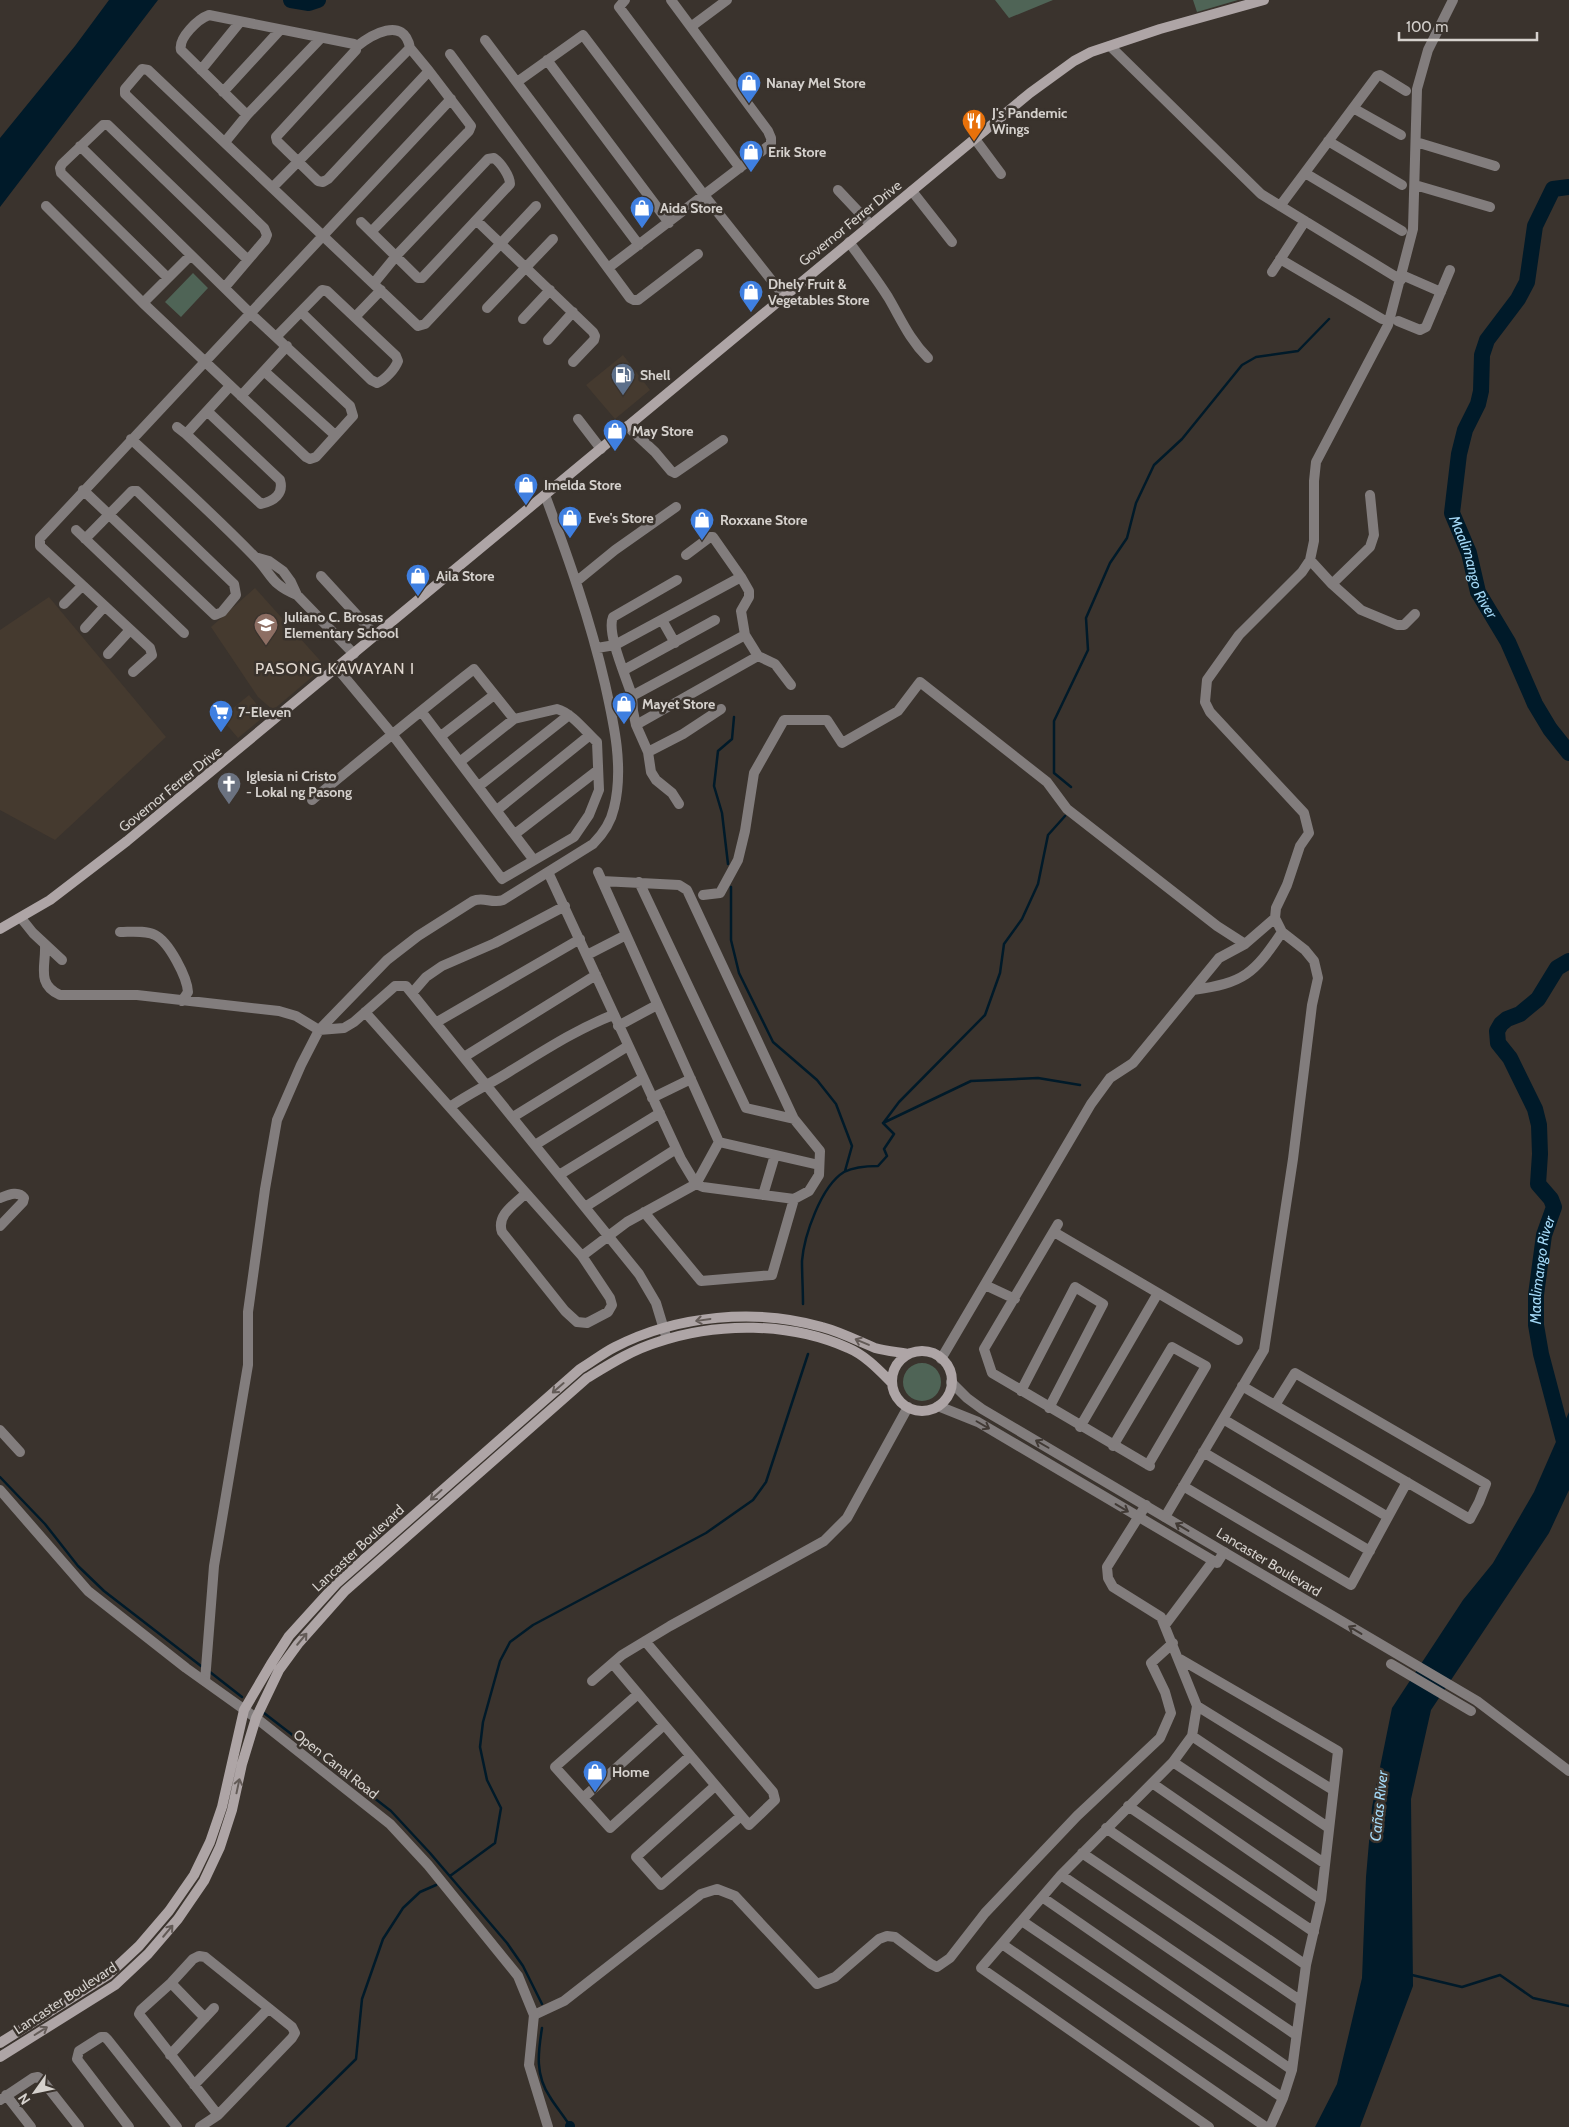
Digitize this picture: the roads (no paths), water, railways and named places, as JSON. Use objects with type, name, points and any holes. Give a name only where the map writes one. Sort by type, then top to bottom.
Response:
[{"type":"main road","name":"Governor Ferrer Drive","points":[[0,929],[21,918],[69,887],[128,841],[1030,93],[1074,61],[1110,46],[1160,29],[1264,0]]},
{"type":"main road","name":"Lancaster Boulevard","points":[[0,2043],[108,1975],[139,1946],[169,1911],[194,1875],[210,1842],[222,1807],[244,1710],[270,1664],[290,1636],[337,1583],[580,1369],[616,1347],[665,1328],[730,1316],[768,1317],[822,1327],[877,1348],[909,1354]]},
{"type":"main road","name":"Lancaster Boulevard","points":[[0,2057],[115,1985],[148,1954],[178,1919],[204,1881],[220,1847],[232,1810],[242,1764],[256,1718],[279,1670],[298,1644],[345,1591],[587,1378],[620,1358],[667,1339],[694,1332],[730,1328],[767,1329],[818,1337],[849,1348],[872,1363],[892,1383]]},
{"type":"main road","points":[[925,1352],[941,1359],[949,1371],[951,1382],[946,1398],[938,1406],[922,1411],[908,1407],[898,1398],[892,1383],[896,1366],[909,1354],[925,1352]]},
{"type":"street","points":[[625,0],[619,7],[740,168]]},
{"type":"street","points":[[608,268],[771,144],[768,131],[671,0]]},
{"type":"street","points":[[1166,1517],[1264,1350],[1312,1005],[1318,978],[1314,961],[1305,950],[1282,932],[1275,918],[1276,908],[1287,885],[1300,846],[1309,833],[1304,812],[1210,712],[1205,702],[1207,680],[1239,635],[1302,572],[1310,560],[1314,541],[1314,481],[1316,462],[1388,325],[1414,229],[1417,89],[1428,50],[1453,0]]},
{"type":"street","points":[[692,26],[724,1]]},
{"type":"street","points":[[247,115],[181,50],[182,39],[203,17],[209,15],[321,38],[352,42],[356,47]]},
{"type":"street","points":[[201,70],[240,22]]},
{"type":"street","points":[[223,92],[280,30]]},
{"type":"street","points":[[371,232],[470,131],[471,126],[430,71],[410,48],[403,36],[387,30],[376,33],[356,47],[356,50],[276,137],[277,142],[318,180],[323,182],[430,71]]},
{"type":"street","points":[[517,82],[583,35],[704,195],[784,296]]},
{"type":"street","points":[[225,142],[247,115],[321,38]]},
{"type":"street","points":[[485,40],[639,245]]},
{"type":"street","points":[[1110,46],[1261,194],[1401,278],[1440,292]]},
{"type":"street","points":[[272,187],[410,48]]},
{"type":"street","points":[[450,54],[608,268],[634,300],[638,300],[698,254]]},
{"type":"street","points":[[548,60],[669,223]]},
{"type":"street","points":[[224,287],[265,240],[267,235],[264,228],[125,94],[125,89],[142,69],[148,70],[418,326],[424,324],[536,206]]},
{"type":"street","points":[[1280,206],[1375,79],[1380,75],[1406,91]]},
{"type":"street","points":[[134,672],[152,655],[152,652],[40,546],[38,542],[40,538],[131,438],[204,363],[451,99]]},
{"type":"street","points":[[1353,108],[1401,135]]},
{"type":"street","points":[[168,278],[61,173],[60,168],[62,164],[102,125],[108,125],[248,260]]},
{"type":"street","points":[[975,139],[1001,174]]},
{"type":"street","points":[[1328,141],[1402,185]]},
{"type":"street","points":[[1416,142],[1495,166]]},
{"type":"street","points":[[46,206],[204,363],[306,457],[310,459],[316,457],[353,416],[352,410],[287,346],[190,256],[80,146]]},
{"type":"street","points":[[355,317],[396,256],[488,159],[494,158],[510,180],[510,184],[477,221],[422,278],[418,278],[396,256],[360,222]]},
{"type":"street","points":[[1304,173],[1402,231]]},
{"type":"street","points":[[1415,185],[1490,207]]},
{"type":"street","points":[[838,190],[871,224]]},
{"type":"street","points":[[912,191],[952,242]]},
{"type":"street","points":[[477,221],[594,332],[594,340],[573,362]]},
{"type":"street","points":[[1272,272],[1305,221]]},
{"type":"street","points":[[487,308],[553,239]]},
{"type":"street","points":[[849,242],[888,297],[900,322],[917,347],[928,358]]},
{"type":"street","points":[[143,303],[190,256]]},
{"type":"street","points":[[1280,259],[1382,319]]},
{"type":"street","points":[[1398,322],[1423,330],[1450,270]]},
{"type":"street","points":[[276,337],[322,290],[327,291],[396,356],[397,365],[382,381],[377,383],[371,380],[301,312]]},
{"type":"street","points":[[523,319],[550,290]]},
{"type":"street","points":[[548,340],[574,312]]},
{"type":"street","points":[[241,396],[287,346]]},
{"type":"street","points":[[264,371],[335,435]]},
{"type":"street","points":[[186,434],[230,386]]},
{"type":"street","points":[[177,427],[261,504],[270,502],[280,494],[282,487],[280,480],[207,411]]},
{"type":"street","points":[[578,418],[600,448]]},
{"type":"street","points":[[627,426],[655,452],[671,471],[675,472],[723,440]]},
{"type":"street","points":[[131,438],[255,557],[269,561],[283,571],[297,594],[354,654]]},
{"type":"street","points":[[84,490],[109,514],[215,615],[222,612],[236,595],[234,584],[136,491],[132,492],[109,514],[85,539]]},
{"type":"street","points":[[206,1681],[214,1566],[248,1365],[248,1312],[265,1189],[277,1120],[301,1065],[320,1030],[387,960],[418,936],[473,901],[482,898],[495,902],[503,900],[593,844],[602,835],[614,807],[618,770],[613,719],[597,648],[577,581],[545,494]]},
{"type":"street","points":[[1332,584],[1370,548],[1374,535],[1370,495]]},
{"type":"street","points":[[577,581],[615,550],[676,508]]},
{"type":"street","points":[[76,530],[184,633]]},
{"type":"street","points":[[686,555],[712,536],[749,591],[749,597],[741,611],[744,635],[758,656],[775,664],[791,685]]},
{"type":"street","points":[[1310,560],[1332,584],[1361,610],[1397,626],[1404,625],[1415,614]]},
{"type":"street","points":[[321,576],[376,636]]},
{"type":"street","points":[[597,648],[615,646],[741,577]]},
{"type":"street","points":[[677,580],[613,617],[611,622],[615,646],[632,696],[636,726],[648,752],[651,772],[656,780],[672,793],[679,804]]},
{"type":"street","points":[[64,604],[82,586]]},
{"type":"street","points":[[85,628],[104,606]]},
{"type":"street","points":[[662,620],[675,642]]},
{"type":"street","points":[[624,670],[715,620]]},
{"type":"street","points":[[108,654],[130,630]]},
{"type":"street","points":[[632,696],[744,635]]},
{"type":"street","points":[[636,726],[758,656]]},
{"type":"street","points":[[337,668],[392,734],[502,879],[574,836],[589,816],[599,790],[597,742],[569,715],[557,709],[514,719],[461,761]]},
{"type":"street","points":[[312,800],[474,669],[514,719]]},
{"type":"street","points":[[703,895],[720,892],[738,860],[745,831],[754,773],[784,720],[827,720],[842,743],[898,711],[920,682],[1047,782],[1067,809],[1217,926],[1245,944]]},
{"type":"street","points":[[441,736],[494,695]]},
{"type":"street","points":[[648,752],[683,734],[721,709]]},
{"type":"street","points":[[421,711],[461,761],[533,860]]},
{"type":"street","points":[[479,786],[569,715]]},
{"type":"street","points":[[497,810],[590,735]]},
{"type":"street","points":[[515,834],[598,770]]},
{"type":"street","points":[[548,872],[676,1149],[696,1184],[703,1187],[794,1199],[809,1191],[819,1175],[820,1151],[794,1119],[687,890],[679,886],[600,877],[719,1142]]},
{"type":"street","points":[[639,882],[746,1108],[794,1119]]},
{"type":"street","points":[[413,992],[426,977],[442,966],[495,943],[565,906]]},
{"type":"street","points":[[21,918],[29,930],[62,960]]},
{"type":"street","points":[[941,1359],[1091,1104],[1110,1078],[1133,1064],[1220,958],[1245,944],[1275,918]]},
{"type":"street","points":[[120,932],[147,932],[163,940],[186,982],[188,992],[182,1001]]},
{"type":"street","points":[[1193,990],[1216,987],[1247,975],[1257,967],[1282,932]]},
{"type":"street","points":[[587,955],[626,935]]},
{"type":"street","points":[[436,1022],[580,939]]},
{"type":"street","points":[[46,946],[43,979],[51,990],[60,995],[137,995],[279,1011],[296,1016],[320,1030],[344,1028],[395,986],[406,986],[413,992],[535,1144],[643,1282],[656,1303],[667,1339]]},
{"type":"street","points":[[464,1057],[596,975]]},
{"type":"street","points":[[618,1026],[657,1005]]},
{"type":"street","points":[[365,1012],[450,1107],[582,1256],[610,1298],[612,1305],[608,1312],[587,1323],[577,1322],[565,1312],[502,1232],[500,1224],[502,1217],[526,1193]]},
{"type":"street","points":[[450,1107],[590,1024],[613,1015]]},
{"type":"street","points":[[513,1117],[628,1046]]},
{"type":"street","points":[[535,1144],[643,1078]]},
{"type":"street","points":[[652,1098],[691,1079]]},
{"type":"street","points":[[559,1175],[660,1113]]},
{"type":"street","points":[[719,1142],[819,1165]]},
{"type":"street","points":[[582,1256],[644,1212],[696,1184],[719,1142]]},
{"type":"street","points":[[584,1207],[676,1149]]},
{"type":"street","points":[[763,1195],[775,1155]]},
{"type":"street","points":[[0,1198],[16,1193],[24,1198],[23,1202],[0,1226]]},
{"type":"street","points":[[644,1212],[701,1281],[772,1274],[794,1199]]},
{"type":"street","points":[[1113,1446],[1172,1347],[1206,1366],[1149,1466],[1113,1446],[1080,1427],[992,1374],[984,1349],[1056,1228],[1158,1293],[1238,1340]]},
{"type":"street","points":[[985,1284],[1015,1299]]},
{"type":"street","points":[[1021,1390],[1075,1287],[1103,1304],[1049,1408]]},
{"type":"street","points":[[1080,1427],[1158,1293]]},
{"type":"street","points":[[1242,1386],[1470,1519],[1486,1484],[1295,1373],[1276,1405]]},
{"type":"street","name":"Lancaster Boulevard","points":[[951,1382],[967,1398],[982,1409],[1476,1701],[1569,1771]]},
{"type":"street","name":"Lancaster Boulevard","points":[[938,1406],[978,1422],[1215,1562]]},
{"type":"street","points":[[592,1682],[622,1655],[645,1641],[824,1541],[847,1518],[908,1407]]},
{"type":"street","points":[[1223,1419],[1388,1517]]},
{"type":"street","points":[[0,1430],[20,1452]]},
{"type":"street","points":[[1203,1452],[1370,1551]]},
{"type":"street","points":[[1183,1486],[1351,1585],[1407,1482]]},
{"type":"street","name":"Open Canal Road","points":[[0,1490],[88,1591],[256,1718],[398,1831],[428,1865],[518,1976],[534,2015],[529,2065],[548,2127]]},
{"type":"street","points":[[1146,1505],[1108,1567],[1108,1578],[1113,1587],[1162,1618],[1180,1659],[1197,1706],[1192,1736],[1173,1762],[1061,1874],[981,1968],[1209,2127]]},
{"type":"street","points":[[1165,1625],[1224,1552]]},
{"type":"street","points":[[613,1664],[749,1825],[775,1800],[773,1792],[645,1641]]},
{"type":"street","points":[[534,2015],[564,2001],[701,1894],[717,1889],[734,1896],[817,1984],[835,1977],[879,1939],[887,1936],[895,1938],[931,1964],[937,1967],[942,1965],[950,1958],[985,1913],[1077,1816],[1160,1738],[1171,1713],[1165,1692],[1151,1663],[1173,1643]]},
{"type":"street","points":[[1180,1659],[1338,1751],[1321,1900],[1306,1965],[1292,2070],[1283,2098],[1270,2127]]},
{"type":"street","points":[[1391,1664],[1471,1711]]},
{"type":"street","points":[[638,1694],[555,1767],[610,1828],[690,1756]]},
{"type":"street","points":[[1197,1706],[1333,1790]]},
{"type":"street","points":[[582,1798],[664,1725]]},
{"type":"street","points":[[1192,1736],[1329,1828]]},
{"type":"street","points":[[1173,1762],[1324,1863]]},
{"type":"street","points":[[1152,1783],[1321,1900]]},
{"type":"street","points":[[716,1786],[636,1857],[661,1885],[740,1816]]},
{"type":"street","points":[[1128,1806],[1314,1932]]},
{"type":"street","points":[[1106,1828],[1306,1965]]},
{"type":"street","points":[[1082,1854],[1301,2001]]},
{"type":"street","points":[[1061,1874],[1296,2035]]},
{"type":"street","points":[[1042,1897],[1292,2070]]},
{"type":"street","points":[[1022,1920],[1283,2098]]},
{"type":"street","points":[[1002,1944],[1266,2127]]},
{"type":"street","points":[[200,2127],[218,2115],[295,2033],[292,2027],[205,1957],[199,1956],[193,1959],[139,2014],[218,2115]]},
{"type":"street","points":[[171,1983],[205,2018]]},
{"type":"street","points":[[170,2055],[214,2008]]},
{"type":"street","points":[[194,2085],[268,2009]]},
{"type":"street","points":[[129,2127],[77,2059],[76,2055],[79,2052],[101,2037],[105,2037],[108,2040],[177,2127]]},
{"type":"street","points":[[31,2127],[3,2097],[33,2078],[38,2077],[79,2127]]},
{"type":"water","points":[[109,0],[158,0],[0,207],[0,138],[75,46]]},
{"type":"water","name":"Cañas River","points":[[1569,1412],[1569,1490],[1549,1533],[1431,1710],[1411,1799],[1413,1986],[1360,2127],[1315,2127],[1337,2084],[1362,1978],[1366,1877],[1372,1807],[1392,1708],[1463,1600],[1493,1563],[1534,1492]]},
{"type":"waterway","points":[[291,0],[309,3],[318,0]]},
{"type":"waterway","name":"Maalimango River","points":[[1569,187],[1553,189],[1535,226],[1527,282],[1518,299],[1487,340],[1482,355],[1481,391],[1478,404],[1465,430],[1459,454],[1452,513],[1469,553],[1478,592],[1508,642],[1535,704],[1550,729],[1569,753]]},
{"type":"waterway","points":[[1071,787],[1054,773],[1054,721],[1088,650],[1086,618],[1110,563],[1127,538],[1136,503],[1154,465],[1182,439],[1242,365],[1256,357],[1298,351],[1329,319]]},
{"type":"waterway","points":[[728,864],[722,813],[714,786],[718,751],[732,739],[734,717]]},
{"type":"waterway","points":[[884,1122],[899,1102],[985,1015],[1000,973],[1004,944],[1022,919],[1038,884],[1048,835],[1065,816]]},
{"type":"waterway","points":[[731,887],[731,940],[739,973],[773,1042],[817,1080],[836,1104],[852,1146],[845,1171]]},
{"type":"waterway","name":"Maalimango River","points":[[1565,1445],[1541,1354],[1536,1325],[1536,1295],[1544,1235],[1554,1207],[1551,1199],[1538,1184],[1539,1125],[1535,1109],[1510,1058],[1498,1043],[1497,1031],[1507,1019],[1520,1014],[1538,999],[1557,968],[1569,961]]},
{"type":"waterway","points":[[803,1304],[803,1251],[815,1212],[828,1188],[844,1172],[861,1167],[878,1166],[887,1156],[884,1149],[894,1134],[883,1123],[971,1081],[1038,1078],[1080,1085]]},
{"type":"waterway","points":[[450,1876],[495,1843],[501,1808],[487,1780],[480,1747],[483,1722],[500,1661],[510,1642],[533,1625],[706,1533],[753,1500],[766,1482],[808,1354]]},
{"type":"waterway","points":[[0,1477],[45,1524],[78,1566],[104,1591],[201,1666]]},
{"type":"waterway","points":[[210,1672],[242,1697]]},
{"type":"waterway","points":[[264,1713],[391,1811],[430,1853],[507,1943],[523,1966],[542,2004]]},
{"type":"waterway","points":[[287,2127],[356,2059],[362,1999],[383,1939],[403,1908],[420,1892],[436,1885]]},
{"type":"waterway","points":[[1412,1975],[1462,1987],[1500,1975],[1533,1998],[1569,2006]]},
{"type":"waterway","points":[[542,2028],[539,2046],[539,2064],[542,2080],[545,2089],[570,2126]]},
{"type":"place","name":"Nanay Mel Store","points":[[749,104]]},
{"type":"place","name":"J's Pandemic Wings","points":[[974,142]]},
{"type":"place","name":"Erik Store","points":[[751,173]]},
{"type":"place","name":"Aida Store","points":[[642,229]]},
{"type":"place","name":"Dhely Fruit & Vegetables Store","points":[[751,313]]},
{"type":"place","name":"Shell","points":[[623,396]]},
{"type":"place","name":"May Store","points":[[615,452]]},
{"type":"place","name":"Imelda Store","points":[[526,506]]},
{"type":"place","name":"Eve's Store","points":[[570,539]]},
{"type":"place","name":"Roxxane Store","points":[[702,541]]},
{"type":"place","name":"Aila Store","points":[[418,597]]},
{"type":"place","name":"Juliano C. Brosas Elementary School","points":[[266,646]]},
{"type":"place","name":"Mayet Store","points":[[624,725]]},
{"type":"place","name":"7-Eleven","points":[[221,733]]},
{"type":"place","name":"Iglesia ni Cristo - Lokal ng Pasong","points":[[229,805]]},
{"type":"place","name":"Home","points":[[595,1793]]},
{"type":"district","name":"PASONG KAWAYAN I","points":[[335,668]]}]
